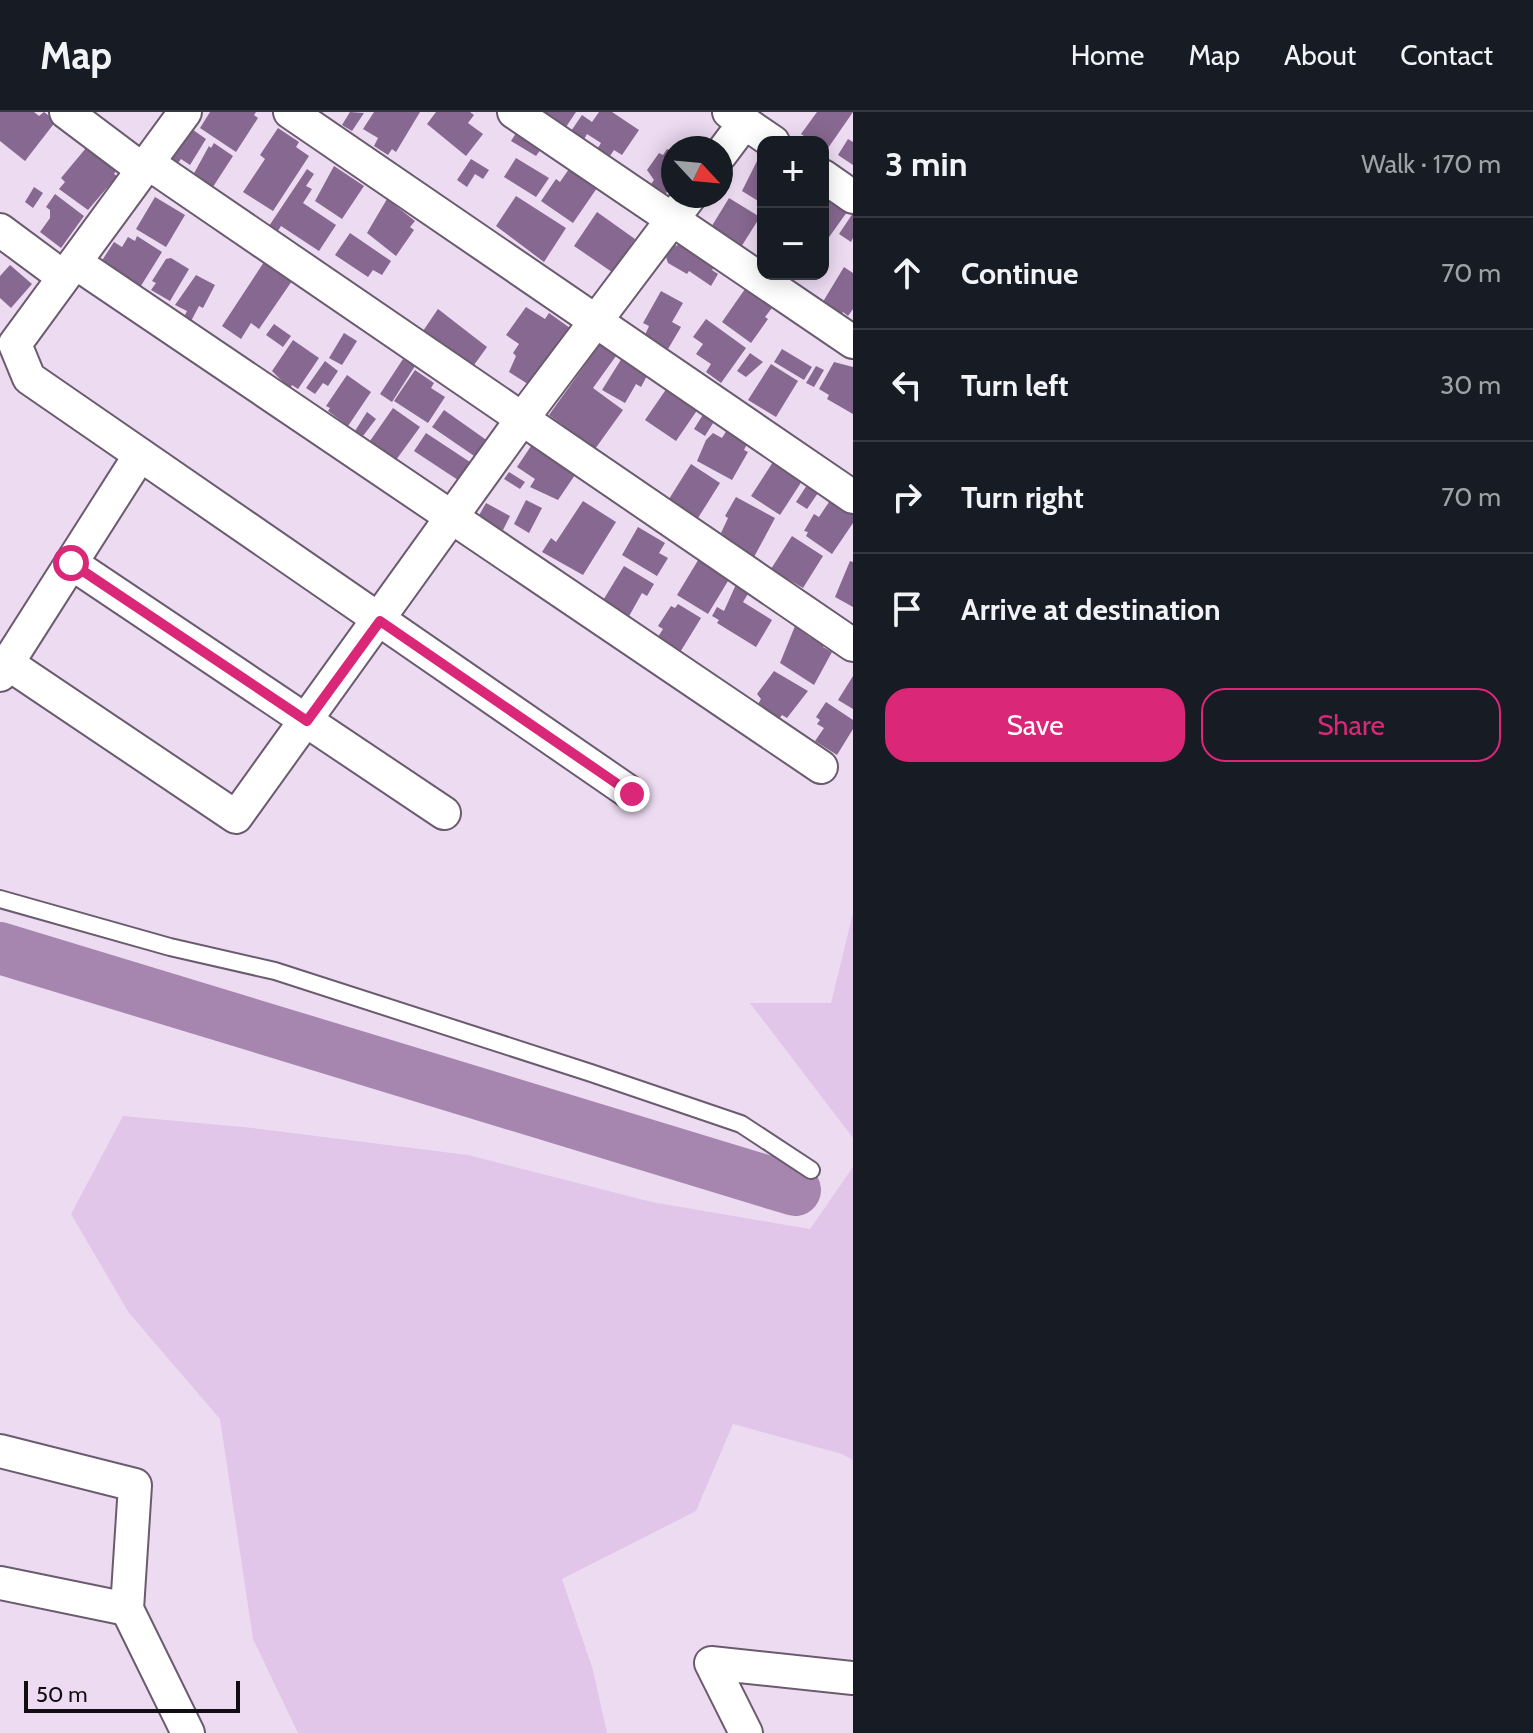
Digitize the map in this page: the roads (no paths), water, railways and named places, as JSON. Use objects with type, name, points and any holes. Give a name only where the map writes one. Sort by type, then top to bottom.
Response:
[{"type":"street","points":[[66,112],[853,645]]},
{"type":"street","points":[[185,112],[15,344],[29,378],[632,794]]},
{"type":"street","points":[[290,112],[853,497]]},
{"type":"street","points":[[514,112],[661,196]]},
{"type":"street","points":[[729,136],[737,117],[764,136]]},
{"type":"street","points":[[829,180],[853,197]]},
{"type":"street","points":[[140,455],[4,669],[236,817],[454,519],[522,419],[598,323],[682,208],[853,342]]},
{"type":"street","points":[[0,230],[69,270],[454,519],[821,767]]},
{"type":"street","points":[[71,563],[444,813]]},
{"type":"street","points":[[0,1451],[135,1485],[127,1609],[188,1733]]},
{"type":"street","points":[[0,1583],[127,1609]]},
{"type":"street","points":[[746,1733],[711,1663],[853,1678]]},
{"type":"lane","points":[[0,899],[170,947],[275,971],[591,1073],[741,1124],[811,1170]]},
{"type":"waterway","points":[[0,948],[795,1190]]}]
